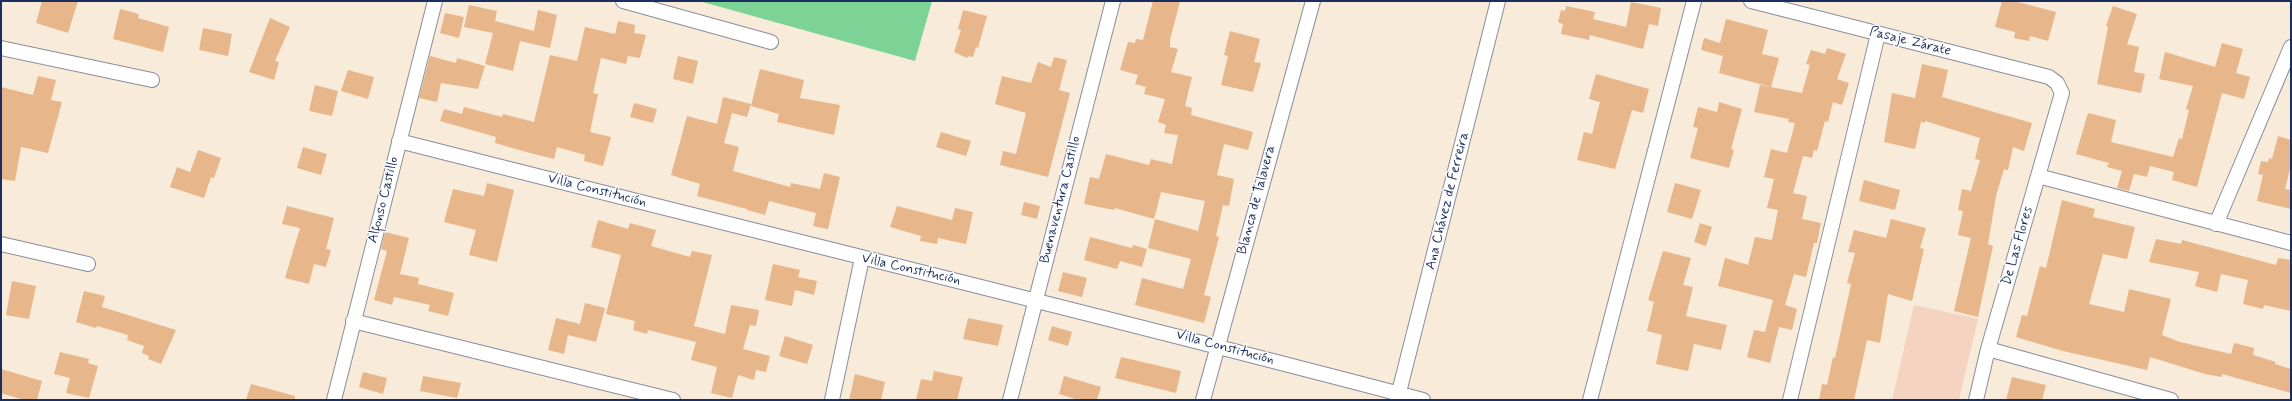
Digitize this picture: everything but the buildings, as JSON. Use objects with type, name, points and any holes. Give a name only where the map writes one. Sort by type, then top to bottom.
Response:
[{"type":"street","name":"Alfonso Castillo","points":[[334,400],[435,1]]},
{"type":"street","points":[[623,1],[771,42]]},
{"type":"street","name":"Buenaventura Castillo","points":[[1010,400],[1113,1]]},
{"type":"street","name":"Blanca de Talavera","points":[[1203,400],[1313,1]]},
{"type":"street","name":"Ana Chávez de Ferreira","points":[[1398,397],[1498,1]]},
{"type":"street","points":[[1590,400],[1694,1]]},
{"type":"street","name":"Pasaje Zárate","points":[[1751,1],[2049,77],[2057,83],[2062,93]]},
{"type":"street","points":[[1790,400],[1878,34]]},
{"type":"street","points":[[1,48],[152,80]]},
{"type":"street","points":[[2216,224],[2291,48]]},
{"type":"street","name":"De Las Flores","points":[[1976,400],[1988,349],[2062,93]]},
{"type":"street","name":"Villa Constitución","points":[[399,141],[1217,346],[1398,397],[1423,400]]},
{"type":"street","points":[[2038,176],[2291,243]]},
{"type":"street","points":[[1,244],[88,264]]},
{"type":"street","points":[[832,400],[862,258]]},
{"type":"street","points":[[353,321],[673,400]]},
{"type":"street","points":[[1988,349],[2171,400]]},
{"type":"shaded area","points":[[1914,305],[1978,319],[1959,400],[1892,400]]},
{"type":"green space","points":[[699,1],[932,1],[915,61]]}]
